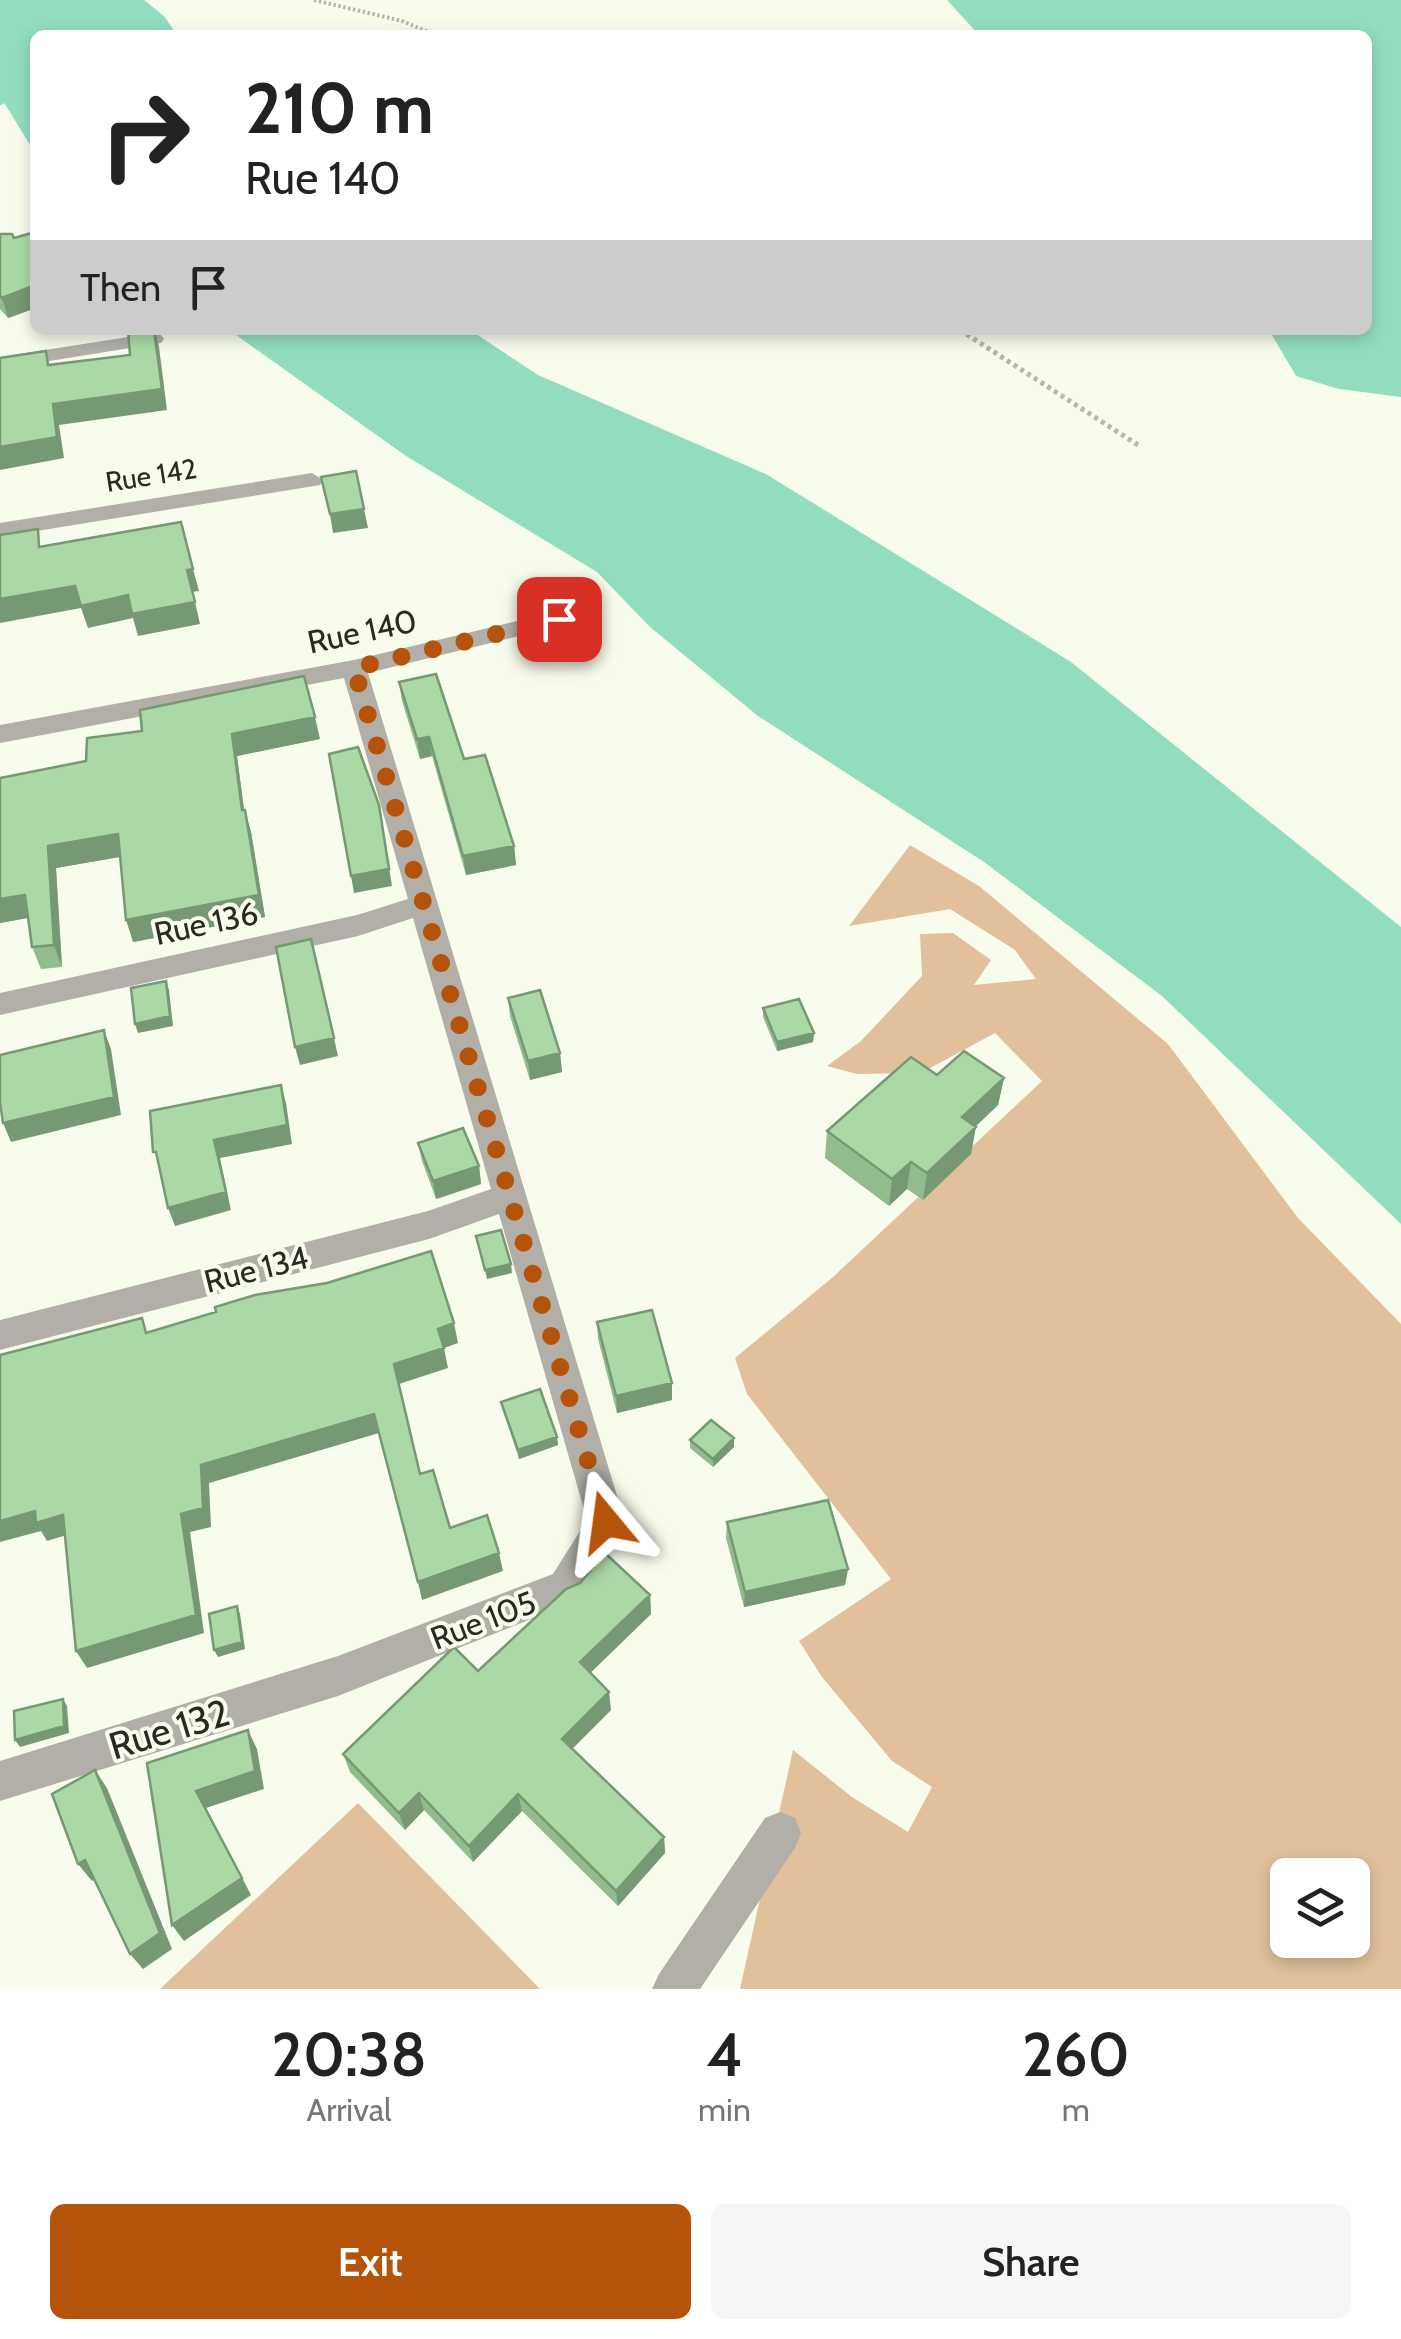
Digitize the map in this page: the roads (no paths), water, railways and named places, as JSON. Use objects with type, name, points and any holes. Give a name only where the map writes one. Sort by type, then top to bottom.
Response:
[{"type":"street","points":[[0,363],[154,339]]},
{"type":"street","name":"Rue 142","points":[[0,530],[312,480]]},
{"type":"street","name":"Rue 140","points":[[0,734],[354,668],[559,619]]},
{"type":"street","name":"Rue 105","points":[[338,1676],[566,1587],[606,1522],[354,668]]},
{"type":"street","name":"Rue 136","points":[[0,1004],[358,925],[425,904]]},
{"type":"street","name":"Rue 134","points":[[0,1335],[430,1225],[510,1196]]},
{"type":"street","name":"Rue 132","points":[[0,1781],[338,1676]]},
{"type":"street","points":[[674,1989],[780,1833]]},
{"type":"waterway","points":[[0,101],[30,84]]}]
